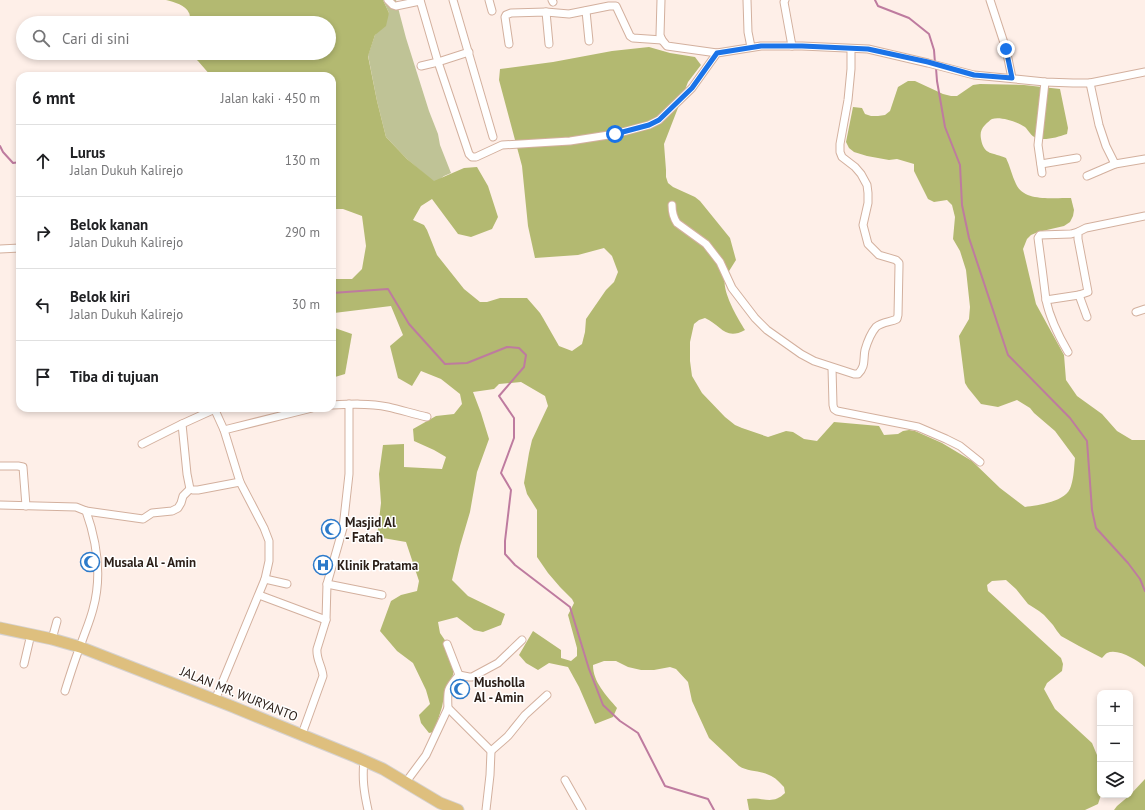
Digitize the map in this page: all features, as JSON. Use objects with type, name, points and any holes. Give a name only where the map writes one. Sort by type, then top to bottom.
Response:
[{"type":"main road","name":"JALAN MR. WURYANTO","points":[[0,628],[31,634],[80,647],[302,734],[383,769],[440,803],[458,810]]},
{"type":"street","points":[[388,0],[396,6],[420,0],[438,62],[469,154],[472,157],[476,157],[502,145],[570,141],[615,134],[649,125],[659,120],[692,88],[717,53]]},
{"type":"street","points":[[453,0],[493,137]]},
{"type":"street","points":[[489,0],[492,11]]},
{"type":"street","points":[[661,0],[660,35],[667,46],[717,53],[761,46],[868,49],[928,62],[974,75],[1045,82],[1090,83],[1145,72]]},
{"type":"street","points":[[747,0],[748,32],[751,47]]},
{"type":"street","points":[[785,0],[784,2],[792,46]]},
{"type":"street","points":[[990,0],[1006,49],[1012,78]]},
{"type":"street","points":[[509,44],[505,17],[506,14],[546,12],[569,14],[609,6],[616,6],[630,36],[633,38],[662,40]]},
{"type":"street","points":[[586,11],[589,41]]},
{"type":"street","points":[[546,12],[549,44]]},
{"type":"street","points":[[672,205],[672,214],[677,223],[706,244],[720,262],[732,288],[763,326],[801,354],[814,361],[832,368],[858,374],[865,362],[864,352],[867,344],[877,327],[881,324],[897,319],[899,262],[879,255],[868,244],[864,225],[868,203],[867,185],[861,174],[855,167],[842,157],[840,152],[840,144],[848,100],[851,49]]},
{"type":"street","points":[[421,66],[469,52]]},
{"type":"street","points":[[1042,173],[1038,145],[1045,82]]},
{"type":"street","points":[[1090,83],[1099,125],[1106,146],[1115,164]]},
{"type":"street","points":[[1041,164],[1078,158]]},
{"type":"street","points":[[1087,176],[1115,164],[1145,160]]},
{"type":"street","points":[[1068,352],[1048,313],[1038,238],[1040,235],[1071,234],[1086,228],[1145,216]]},
{"type":"street","points":[[1046,300],[1088,292],[1078,232]]},
{"type":"street","points":[[0,249],[16,248]]},
{"type":"street","points":[[1078,295],[1087,317]]},
{"type":"street","points":[[1136,312],[1145,309]]},
{"type":"street","points":[[832,368],[833,405],[834,409],[837,411],[918,427],[960,446],[980,462]]},
{"type":"street","points":[[302,734],[323,676],[323,670],[317,654],[317,649],[326,620],[327,584],[343,528],[349,474],[350,404]]},
{"type":"street","points":[[336,405],[350,404],[388,407],[427,417]]},
{"type":"street","points":[[142,444],[208,412]]},
{"type":"street","points":[[215,412],[224,430],[240,482],[264,528],[269,541],[269,561],[265,579],[259,595],[215,700]]},
{"type":"street","points":[[224,430],[296,412]]},
{"type":"street","points":[[182,424],[190,489]]},
{"type":"street","points":[[0,466],[23,467],[26,506]]},
{"type":"street","points":[[190,489],[198,490],[240,482]]},
{"type":"street","points":[[0,505],[76,507],[86,512],[143,519],[152,513],[172,511],[178,508],[183,496],[190,489]]},
{"type":"street","points":[[65,691],[94,609],[97,591],[98,566],[94,536],[86,512]]},
{"type":"street","points":[[265,579],[287,584]]},
{"type":"street","points":[[327,584],[382,595]]},
{"type":"street","points":[[259,595],[326,620]]},
{"type":"street","points":[[52,639],[57,621]]},
{"type":"street","points":[[24,664],[31,634]]},
{"type":"street","points":[[459,675],[472,677],[498,663],[522,640]]},
{"type":"street","points":[[447,644],[459,675]]},
{"type":"street","points":[[406,782],[426,755],[448,708],[448,690],[450,685],[459,675]]},
{"type":"street","points":[[486,810],[491,751],[508,736],[525,715],[547,695]]},
{"type":"street","points":[[448,708],[491,751]]},
{"type":"street","points":[[364,760],[364,791],[368,810]]},
{"type":"street","points":[[566,780],[582,810]]},
{"type":"green space","points":[[166,0],[383,0],[389,13],[386,26],[375,35],[368,56],[386,137],[407,159],[434,181],[464,168],[477,167],[488,186],[498,217],[492,229],[471,237],[458,234],[432,199],[421,206],[413,220],[424,225],[437,255],[464,289],[480,302],[487,302],[500,298],[527,298],[540,313],[559,346],[572,351],[582,344],[586,319],[606,290],[614,282],[618,272],[612,256],[604,248],[578,255],[535,258],[528,226],[522,166],[499,80],[500,69],[553,62],[612,51],[649,47],[670,53],[695,57],[701,65],[688,82],[664,144],[666,177],[668,183],[673,187],[695,197],[700,201],[730,238],[736,260],[725,279],[726,291],[731,305],[745,330],[733,334],[728,333],[705,318],[694,324],[690,342],[690,361],[692,376],[702,393],[725,417],[735,425],[768,437],[786,431],[793,432],[804,439],[817,441],[834,422],[879,426],[884,435],[898,434],[909,430],[915,431],[942,443],[972,461],[1000,488],[1025,507],[1051,502],[1064,496],[1071,486],[1075,458],[1055,431],[1030,408],[1017,400],[998,407],[981,404],[965,383],[959,336],[969,319],[970,307],[966,270],[960,251],[953,239],[955,217],[952,205],[947,200],[934,202],[928,199],[914,171],[914,164],[897,159],[889,160],[854,152],[849,148],[846,142],[853,107],[862,108],[865,114],[871,116],[885,115],[890,111],[898,87],[908,81],[915,81],[943,94],[951,96],[957,96],[973,85],[980,84],[1024,85],[1060,89],[1068,128],[1067,134],[1052,138],[1040,139],[1031,135],[1025,127],[1018,123],[995,118],[990,120],[983,128],[981,139],[984,148],[987,151],[1006,158],[1016,184],[1020,190],[1026,194],[1040,198],[1071,198],[1074,210],[1070,222],[1064,226],[1031,235],[1027,239],[1023,249],[1036,304],[1064,355],[1066,380],[1077,396],[1102,414],[1117,431],[1132,440],[1145,440],[1145,667],[1122,653],[1107,653],[1102,658],[1061,636],[1044,615],[1028,604],[1016,589],[1006,580],[992,581],[987,585],[988,591],[1061,658],[1063,664],[1062,671],[1047,683],[1044,689],[1055,709],[1092,743],[1097,755],[1097,798],[1100,798],[1098,804],[1085,810],[749,810],[747,799],[776,799],[785,793],[784,787],[771,776],[739,766],[709,738],[692,701],[688,682],[676,669],[670,667],[654,670],[641,670],[628,667],[616,661],[604,661],[593,665],[595,677],[598,683],[617,708],[613,717],[595,724],[579,687],[568,667],[549,663],[538,670],[526,663],[519,655],[533,631],[561,650],[561,658],[571,661],[577,656],[577,648],[568,615],[574,603],[548,573],[537,557],[537,510],[527,494],[524,483],[532,440],[548,406],[545,396],[521,382],[499,384],[494,389],[473,392],[489,439],[477,472],[470,512],[452,580],[468,596],[505,614],[501,625],[483,632],[474,630],[457,617],[438,622],[440,633],[455,655],[453,675],[445,691],[442,707],[434,732],[429,733],[421,723],[419,715],[430,704],[426,690],[413,663],[397,651],[380,631],[391,601],[401,595],[417,591],[419,581],[406,542],[377,537],[381,503],[379,474],[383,445],[404,444],[404,467],[442,469],[446,457],[414,441],[413,429],[436,416],[454,414],[462,404],[460,394],[441,379],[421,371],[412,386],[398,378],[390,346],[403,335],[391,306],[336,313],[336,279],[352,279],[362,269],[366,246],[362,216],[343,209],[336,209],[336,72],[208,72],[197,60],[336,60],[336,16],[190,16],[187,10],[179,4]]},
{"type":"green space","points":[[383,0],[396,0],[406,38],[429,111],[451,173],[435,183],[407,159],[386,137],[368,55],[375,35],[389,13]]},
{"type":"green space","points":[[336,328],[352,334],[345,374],[336,377]]},
{"type":"green space","points":[[1145,779],[1145,810],[1114,810],[1126,798],[1133,798],[1133,792]]},
{"type":"waterway","points":[[875,0],[878,6],[909,18],[929,34],[934,50],[935,63]]},
{"type":"waterway","points":[[936,68],[945,127],[960,165],[962,205],[969,238],[1008,355],[1070,418],[1087,441],[1092,510],[1096,528],[1128,563],[1140,579],[1145,591]]},
{"type":"waterway","points":[[0,146],[3,152],[13,163],[16,163]]},
{"type":"waterway","points":[[336,293],[388,289],[409,324],[445,364],[467,363],[507,347],[519,348],[526,355],[524,367],[499,396],[514,418],[514,438],[501,473],[511,490],[505,541],[505,554],[515,565],[570,607],[589,669],[603,705],[620,721],[638,733],[665,786],[708,799],[714,810]]},
{"type":"place","name":"Masjid Al - Fatah","points":[[331,529]]},
{"type":"place","name":"Musala Al - Amin","points":[[90,562]]},
{"type":"place","name":"Klinik Pratama","points":[[323,565]]},
{"type":"place","name":"Musholla Al - Amin","points":[[460,689]]},
{"type":"route","points":[[615,134],[649,125],[659,120],[692,88],[717,53],[761,46],[868,49],[928,62],[974,75],[1012,78],[1006,49]]}]
